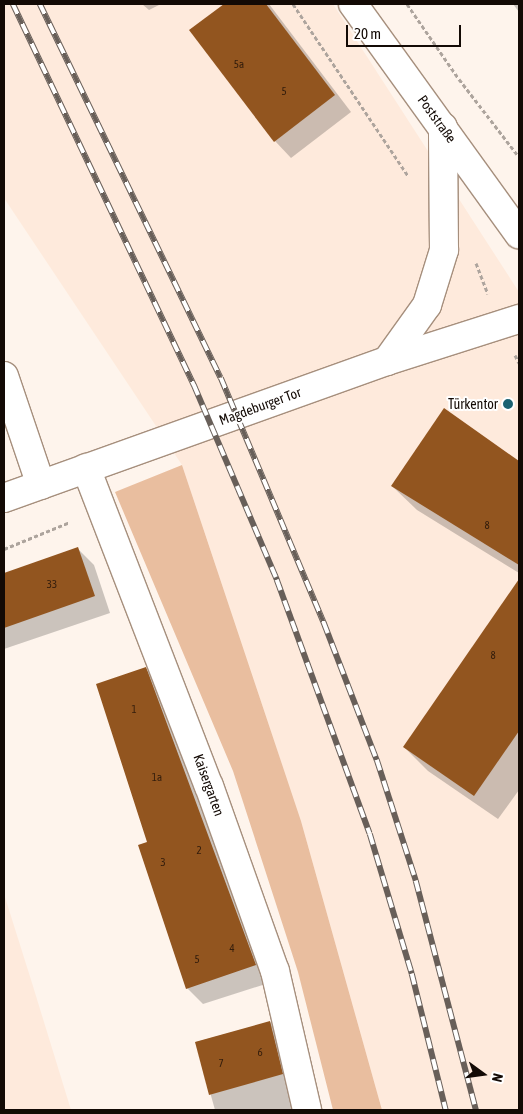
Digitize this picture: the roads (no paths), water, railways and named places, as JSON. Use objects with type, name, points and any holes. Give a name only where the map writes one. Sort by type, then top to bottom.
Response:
[{"type":"main road","name":"Poststraße","points":[[353,4],[519,234]]},
{"type":"main road","points":[[387,361],[427,306],[444,250],[443,127]]},
{"type":"main road","name":"Magdeburger Tor","points":[[4,498],[387,361],[509,322]]},
{"type":"main road","points":[[4,376],[41,485]]},
{"type":"main road","name":"Kaisergarten","points":[[86,468],[210,786],[275,971],[307,1110]]},
{"type":"railway","points":[[13,4],[194,385],[277,580],[370,834],[412,974],[446,1110]]},
{"type":"railway","points":[[40,4],[221,378],[324,623],[377,760],[416,881],[476,1110]]},
{"type":"place","name":"Türkentor","points":[[508,404]]}]
